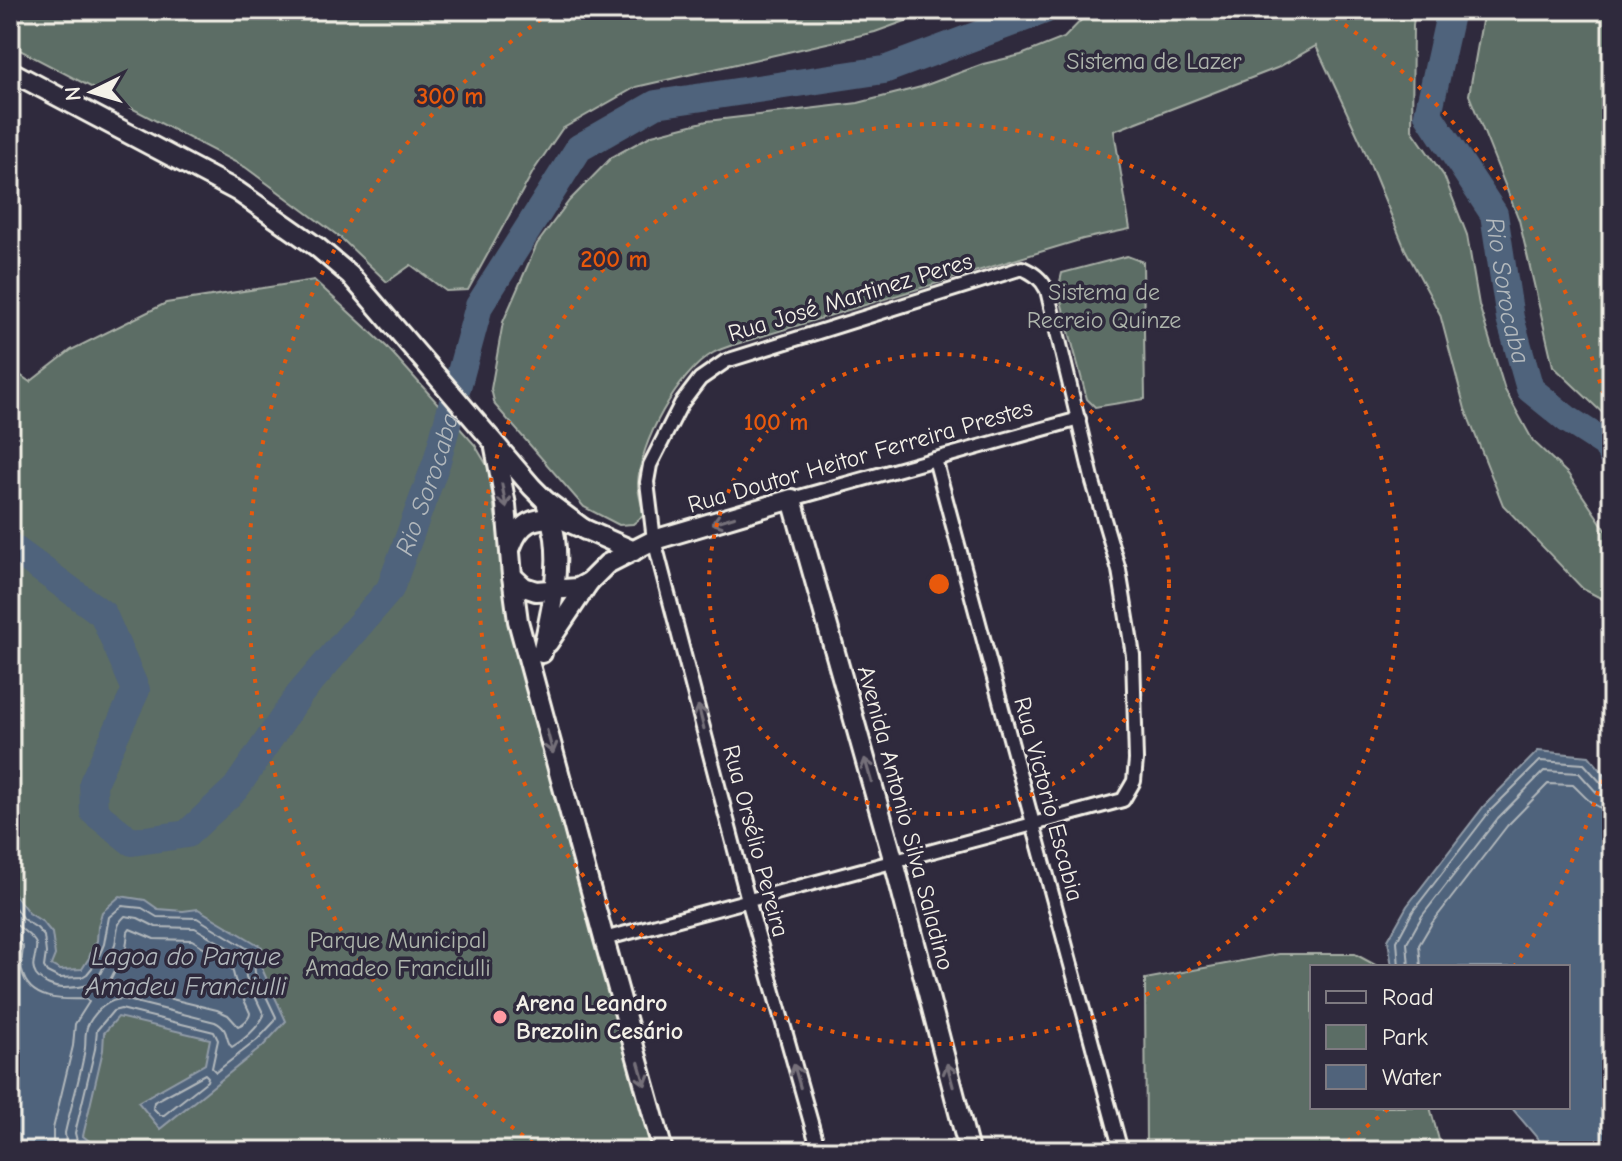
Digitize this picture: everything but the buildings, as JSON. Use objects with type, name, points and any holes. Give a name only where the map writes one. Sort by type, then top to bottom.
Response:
[{"type":"main road","points":[[10,71],[237,191],[317,247],[350,275],[548,509],[585,530],[634,551]]},
{"type":"main road","points":[[491,441],[506,505],[518,621],[536,660],[604,939],[663,1151]]},
{"type":"main road","name":"Rua Doutor Heitor Ferreira Prestes","points":[[654,540],[792,499]]},
{"type":"main road","name":"Avenida Antonio Silva Saladino","points":[[792,499],[894,862],[969,1151]]},
{"type":"main road","points":[[511,548],[520,528],[548,509]]},
{"type":"main road","points":[[536,660],[554,591],[555,540],[548,509]]},
{"type":"main road","points":[[536,660],[589,582],[607,564],[654,540]]},
{"type":"main road","points":[[512,576],[524,587],[536,591],[578,588],[589,582]]},
{"type":"street","name":"Rua José Martinez Peres","points":[[654,540],[647,482],[650,465],[681,404],[700,379],[726,361],[1022,268],[1034,273],[1047,290],[1079,419]]},
{"type":"street","name":"Rua Doutor Heitor Ferreira Prestes","points":[[792,499],[1079,419]]},
{"type":"street","points":[[604,939],[1123,800],[1134,781],[1136,760],[1133,655],[1119,570],[1093,482],[1079,419]]},
{"type":"street","name":"Rua Victorio Escabia","points":[[935,459],[1121,1151]]},
{"type":"street","name":"Rua Orsélio Pereira","points":[[654,540],[748,900],[819,1151]]},
{"type":"green space","points":[[10,10],[936,10],[875,32],[636,87],[562,129],[534,170],[468,290],[446,291],[411,265],[387,282],[341,238],[245,167],[10,45]]},
{"type":"green space","name":"Sistema de Lazer","points":[[1091,10],[1415,10],[1412,130],[1444,176],[1467,235],[1479,305],[1505,390],[1533,441],[1568,474],[1612,539],[1612,604],[1583,589],[1503,505],[1465,409],[1440,314],[1405,249],[1363,147],[1316,46],[1277,68],[1114,131],[1130,229],[1083,239],[713,353],[687,376],[653,430],[645,449],[638,484],[644,515],[633,524],[619,525],[584,507],[495,405],[491,389],[503,322],[537,244],[569,201],[612,157],[652,135],[707,121],[858,103],[921,87],[1064,38]]},
{"type":"green space","points":[[1484,10],[1612,10],[1612,422],[1553,366],[1519,220],[1469,95]]},
{"type":"green space","name":"Sistema de Recreio Quinze","points":[[1127,256],[1143,262],[1145,399],[1095,407],[1087,399],[1058,290],[1062,273]]},
{"type":"green space","name":"Parque Municipal Amadeo Franciulli","points":[[314,280],[387,347],[475,445],[488,467],[512,628],[656,1151],[10,1151],[10,368],[30,382],[71,350],[166,303]]},
{"type":"green space","points":[[1279,954],[1355,954],[1375,965],[1310,965],[1310,1109],[1431,1109],[1442,1151],[1146,1151],[1145,979]]},
{"type":"water","points":[[1538,751],[1589,756],[1612,783],[1612,1151],[1548,1151],[1513,1109],[1570,1109],[1570,965],[1392,965],[1388,940],[1407,906],[1484,806]]},
{"type":"water","name":"Lagoa do Parque Amadeu Franciulli","points":[[10,889],[29,913],[52,933],[55,955],[51,965],[60,970],[82,969],[97,941],[102,912],[120,896],[145,900],[158,909],[198,909],[262,947],[263,971],[286,1021],[263,1046],[160,1129],[138,1102],[205,1064],[210,1039],[118,1017],[104,1033],[103,1050],[83,1136],[102,1151],[10,1151]]},
{"type":"waterway","name":"Rio Sorocaba","points":[[10,546],[103,614],[136,690],[93,783],[94,812],[132,842],[187,834],[236,788],[299,695],[390,589],[437,461],[479,306],[579,148],[656,104],[884,70],[1045,10]]},
{"type":"waterway","name":"Rio Sorocaba","points":[[1451,10],[1428,114],[1494,214],[1510,318],[1530,389],[1567,419],[1606,444],[1612,456]]},
{"type":"place","name":"Arena Leandro Brezolin Cesário","points":[[500,1017]]}]
